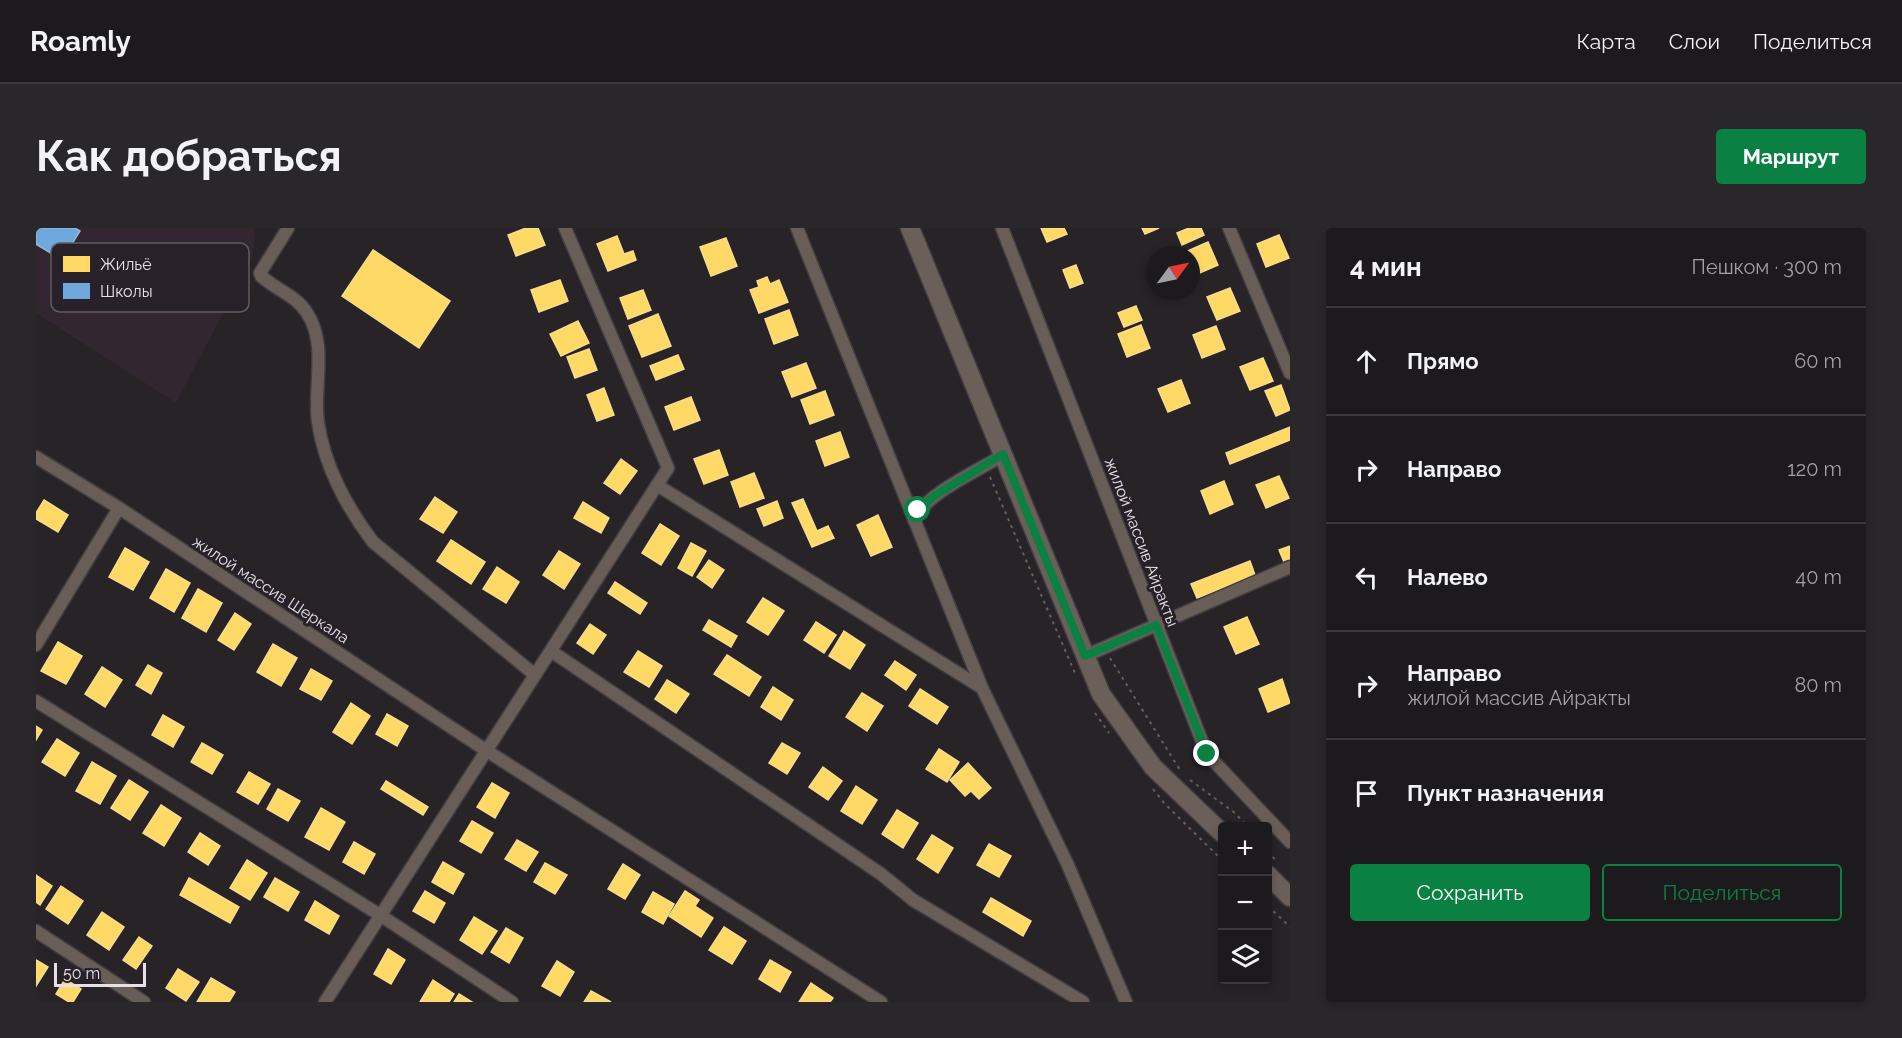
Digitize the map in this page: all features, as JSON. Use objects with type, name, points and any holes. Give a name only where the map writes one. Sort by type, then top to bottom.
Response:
[{"type":"main road","points":[[910,228],[1101,694],[1154,767],[1218,829]]},
{"type":"main road","points":[[1272,880],[1290,897]]},
{"type":"street","points":[[288,228],[260,273],[263,279],[298,302],[308,314],[319,359],[318,420],[325,455],[356,520],[373,542],[535,675]]},
{"type":"street","points":[[325,1002],[668,468],[565,228]]},
{"type":"street","points":[[797,228],[982,687],[1067,863],[1126,1002]]},
{"type":"street","name":"жилой массив Айракты","points":[[1002,228],[1207,754],[1290,842]]},
{"type":"street","points":[[1228,228],[1290,373]]},
{"type":"street","points":[[914,520],[918,510],[934,496],[1003,454]]},
{"type":"street","name":"жилой массив Шеркала","points":[[36,457],[119,508],[863,997],[881,1002]]},
{"type":"street","points":[[657,485],[982,687]]},
{"type":"street","points":[[36,645],[119,508]]},
{"type":"street","points":[[1085,656],[1290,567]]},
{"type":"street","points":[[550,651],[881,874],[913,900],[1083,1002]]},
{"type":"street","points":[[36,700],[380,915],[512,1002]]},
{"type":"street","points":[[36,931],[144,1002]]},
{"type":"path","points":[[1103,648],[1183,776],[1236,813],[1244,822]]},
{"type":"path","points":[[1272,910],[1290,927]]},
{"type":"shaded area","points":[[36,228],[255,228],[253,256],[249,264],[249,243],[51,243],[51,312],[224,312],[176,403],[36,313]]},
{"type":"building: Жильё","points":[[526,228],[538,228],[545,245],[516,256],[508,235]]},
{"type":"building: Жильё","points":[[1041,228],[1064,228],[1067,234],[1047,242]]},
{"type":"building: Жильё","points":[[1142,228],[1159,228],[1145,234]]},
{"type":"building: Жильё","points":[[1189,228],[1201,228],[1204,235],[1182,245],[1177,233]]},
{"type":"building: Жильё","points":[[1279,235],[1289,258],[1266,267],[1257,244]]},
{"type":"building: Жильё","points":[[617,236],[624,254],[633,251],[636,260],[608,271],[597,244]]},
{"type":"building: Жильё","points":[[726,238],[737,266],[711,276],[700,247]]},
{"type":"building: Жильё","points":[[1208,242],[1218,265],[1200,273],[1199,246]]},
{"type":"building: Жильё","points":[[373,250],[450,301],[419,348],[342,296]]},
{"type":"building: Жильё","points":[[1076,265],[1083,283],[1070,288],[1063,270]]},
{"type":"building: Жильё","points":[[767,277],[770,284],[779,280],[788,302],[759,313],[750,290],[759,287],[757,281]]},
{"type":"building: Жильё","points":[[560,280],[568,301],[539,312],[531,290]]},
{"type":"building: Жильё","points":[[1230,288],[1240,311],[1217,320],[1207,297]]},
{"type":"building: Жильё","points":[[643,290],[651,310],[628,319],[620,298]]},
{"type":"building: Жильё","points":[[1136,306],[1142,320],[1124,327],[1118,313]]},
{"type":"building: Жильё","points":[[789,310],[798,335],[774,344],[765,319]]},
{"type":"building: Жильё","points":[[658,314],[671,346],[642,357],[629,326]]},
{"type":"building: Жильё","points":[[578,321],[589,343],[561,356],[550,334]]},
{"type":"building: Жильё","points":[[1141,325],[1150,348],[1127,357],[1118,334]]},
{"type":"building: Жильё","points":[[1216,326],[1225,349],[1202,358],[1193,335]]},
{"type":"building: Жильё","points":[[589,349],[597,370],[575,378],[567,357]]},
{"type":"building: Жильё","points":[[678,355],[684,369],[656,380],[650,366]]},
{"type":"building: Жильё","points":[[1263,358],[1273,381],[1250,390],[1240,367]]},
{"type":"building: Жильё","points":[[806,363],[816,388],[792,397],[782,372]]},
{"type":"building: Жильё","points":[[1181,380],[1190,403],[1168,412],[1158,389]]},
{"type":"building: Жильё","points":[[1281,385],[1290,410],[1276,416],[1265,391]]},
{"type":"building: Жильё","points":[[604,388],[614,415],[597,421],[587,395]]},
{"type":"building: Жильё","points":[[825,391],[834,415],[810,424],[801,400]]},
{"type":"building: Жильё","points":[[691,397],[700,420],[674,430],[665,407]]},
{"type":"building: Жильё","points":[[1290,427],[1290,440],[1230,464],[1226,453]]},
{"type":"building: Жильё","points":[[840,432],[849,457],[825,466],[816,441]]},
{"type":"building: Жильё","points":[[719,450],[728,475],[704,484],[694,459]]},
{"type":"building: Жильё","points":[[621,459],[637,471],[620,494],[604,483]]},
{"type":"building: Жильё","points":[[754,473],[764,498],[740,507],[731,482]]},
{"type":"building: Жильё","points":[[1279,476],[1289,498],[1266,508],[1256,485]]},
{"type":"building: Жильё","points":[[1224,481],[1233,504],[1210,514],[1201,491]]},
{"type":"building: Жильё","points":[[435,497],[457,512],[443,533],[420,519]]},
{"type":"building: Жильё","points":[[803,499],[817,531],[828,526],[834,538],[812,547],[792,503]]},
{"type":"building: Жильё","points":[[44,500],[68,515],[58,532],[36,519],[36,513]]},
{"type":"building: Жильё","points":[[777,501],[783,518],[764,526],[757,509]]},
{"type":"building: Жильё","points":[[583,502],[609,518],[601,533],[574,518]]},
{"type":"building: Жильё","points":[[878,515],[892,547],[871,556],[857,525]]},
{"type":"building: Жильё","points":[[660,524],[679,536],[661,565],[642,553]]},
{"type":"building: Жильё","points":[[451,540],[485,562],[471,584],[437,561]]},
{"type":"building: Жильё","points":[[691,543],[706,551],[692,576],[678,568]]},
{"type":"building: Жильё","points":[[1290,546],[1290,559],[1284,562],[1279,550]]},
{"type":"building: Жильё","points":[[125,548],[149,562],[133,590],[109,577]]},
{"type":"building: Жильё","points":[[559,551],[580,564],[564,589],[543,575]]},
{"type":"building: Жильё","points":[[709,560],[724,570],[712,588],[697,577]]},
{"type":"building: Жильё","points":[[1250,561],[1255,575],[1197,598],[1191,584]]},
{"type":"building: Жильё","points":[[497,567],[519,582],[506,603],[483,589]]},
{"type":"building: Жильё","points":[[166,569],[190,583],[174,612],[150,598]]},
{"type":"building: Жильё","points":[[615,582],[647,603],[640,614],[608,593]]},
{"type":"building: Жильё","points":[[198,589],[222,603],[206,632],[182,618]]},
{"type":"building: Жильё","points":[[763,598],[784,611],[768,635],[747,622]]},
{"type":"building: Жильё","points":[[235,613],[251,624],[234,650],[218,640]]},
{"type":"building: Жильё","points":[[1247,617],[1259,644],[1236,654],[1224,627]]},
{"type":"building: Жильё","points":[[709,620],[737,636],[731,647],[703,630]]},
{"type":"building: Жильё","points":[[816,622],[836,635],[824,653],[804,640]]},
{"type":"building: Жильё","points":[[590,624],[606,635],[593,654],[577,643]]},
{"type":"building: Жильё","points":[[844,631],[865,645],[850,669],[829,656]]},
{"type":"building: Жильё","points":[[58,642],[82,656],[66,684],[41,671]]},
{"type":"building: Жильё","points":[[273,644],[297,658],[281,686],[257,672]]},
{"type":"building: Жильё","points":[[638,651],[662,666],[649,687],[624,672]]},
{"type":"building: Жильё","points":[[727,655],[761,677],[749,696],[714,674]]},
{"type":"building: Жильё","points":[[895,661],[916,675],[906,690],[885,675]]},
{"type":"building: Жильё","points":[[148,665],[162,673],[151,694],[136,685]]},
{"type":"building: Жильё","points":[[102,667],[122,680],[105,707],[85,694]]},
{"type":"building: Жильё","points":[[311,669],[332,681],[321,700],[300,689]]},
{"type":"building: Жильё","points":[[1282,679],[1290,703],[1268,712],[1259,689]]},
{"type":"building: Жильё","points":[[667,680],[689,694],[676,713],[655,699]]},
{"type":"building: Жильё","points":[[773,687],[793,700],[781,720],[761,707]]},
{"type":"building: Жильё","points":[[920,689],[948,707],[937,724],[909,706]]},
{"type":"building: Жильё","points":[[862,693],[883,706],[867,731],[846,717]]},
{"type":"building: Жильё","points":[[351,703],[370,716],[352,744],[333,732]]},
{"type":"building: Жильё","points":[[387,714],[408,726],[397,746],[376,734]]},
{"type":"building: Жильё","points":[[163,715],[184,727],[173,747],[152,735]]},
{"type":"building: Жильё","points":[[36,726],[42,730],[36,740]]},
{"type":"building: Жильё","points":[[57,739],[79,753],[65,776],[42,762]]},
{"type":"building: Жильё","points":[[202,743],[223,755],[212,774],[191,762]]},
{"type":"building: Жильё","points":[[782,743],[800,753],[787,774],[769,763]]},
{"type":"building: Жильё","points":[[939,749],[959,762],[947,782],[926,769]]},
{"type":"building: Жильё","points":[[92,762],[116,776],[100,804],[76,791]]},
{"type":"building: Жильё","points":[[968,763],[991,788],[979,799],[971,791],[965,796],[950,780]]},
{"type":"building: Жильё","points":[[823,767],[842,781],[828,800],[809,787]]},
{"type":"building: Жильё","points":[[249,772],[270,784],[258,804],[237,792]]},
{"type":"building: Жильё","points":[[129,780],[148,792],[130,820],[111,808]]},
{"type":"building: Жильё","points":[[386,781],[428,807],[423,815],[381,789]]},
{"type":"building: Жильё","points":[[492,783],[509,793],[495,818],[477,807]]},
{"type":"building: Жильё","points":[[856,786],[877,800],[862,824],[841,811]]},
{"type":"building: Жильё","points":[[278,789],[300,801],[288,821],[267,809]]},
{"type":"building: Жильё","points":[[161,805],[181,818],[164,846],[143,833]]},
{"type":"building: Жильё","points":[[321,808],[345,822],[329,850],[305,837]]},
{"type":"building: Жильё","points":[[897,810],[918,823],[903,848],[882,834]]},
{"type":"building: Жильё","points":[[472,821],[493,833],[481,853],[460,841]]},
{"type":"building: Жильё","points":[[200,833],[220,846],[208,865],[188,852]]},
{"type":"building: Жильё","points":[[932,835],[953,848],[938,873],[917,859]]},
{"type":"building: Жильё","points":[[517,840],[538,852],[526,871],[505,859]]},
{"type":"building: Жильё","points":[[354,842],[375,854],[364,874],[343,862]]},
{"type":"building: Жильё","points":[[989,844],[1011,856],[999,877],[977,865]]},
{"type":"building: Жильё","points":[[247,860],[267,873],[250,900],[230,888]]},
{"type":"building: Жильё","points":[[443,862],[464,874],[453,894],[432,882]]},
{"type":"building: Жильё","points":[[545,863],[567,875],[555,894],[534,882]]},
{"type":"building: Жильё","points":[[623,864],[640,875],[625,899],[608,889]]},
{"type":"building: Жильё","points":[[36,875],[52,886],[40,905],[36,902]]},
{"type":"building: Жильё","points":[[189,878],[239,907],[230,923],[180,895]]},
{"type":"building: Жильё","points":[[275,878],[299,892],[288,911],[264,897]]},
{"type":"building: Жильё","points":[[61,886],[83,901],[68,924],[46,909]]},
{"type":"building: Жильё","points":[[425,891],[445,903],[434,923],[413,911]]},
{"type":"building: Жильё","points":[[685,891],[699,900],[695,906],[713,918],[701,937],[669,916]]},
{"type":"building: Жильё","points":[[653,892],[674,904],[663,924],[642,912]]},
{"type":"building: Жильё","points":[[991,898],[1031,921],[1023,936],[983,912]]},
{"type":"building: Жильё","points":[[315,901],[339,916],[329,934],[305,920]]},
{"type":"building: Жильё","points":[[102,912],[124,927],[109,950],[87,935]]},
{"type":"building: Жильё","points":[[474,917],[497,931],[482,954],[460,940]]},
{"type":"building: Жильё","points":[[724,927],[746,941],[732,964],[709,950]]},
{"type":"building: Жильё","points":[[506,928],[523,938],[509,963],[491,952]]},
{"type":"building: Жильё","points":[[139,937],[152,946],[136,969],[123,960]]},
{"type":"building: Жильё","points":[[388,949],[405,960],[391,984],[374,974]]},
{"type":"building: Жильё","points":[[36,960],[48,967],[36,986]]},
{"type":"building: Жильё","points":[[770,960],[791,972],[780,992],[759,979]]},
{"type":"building: Жильё","points":[[557,961],[574,972],[560,996],[542,986]]},
{"type":"building: Жильё","points":[[178,969],[199,982],[186,1001],[166,988]]},
{"type":"building: Жильё","points":[[211,978],[235,992],[229,1002],[197,1002]]},
{"type":"building: Жильё","points":[[65,979],[81,989],[73,1002],[56,994]]},
{"type":"building: Жильё","points":[[433,980],[454,994],[449,1002],[420,1002]]},
{"type":"building: Жильё","points":[[811,983],[833,998],[830,1002],[799,1002]]},
{"type":"building: Жильё","points":[[591,991],[611,1002],[584,1002]]},
{"type":"building: Жильё","points":[[459,994],[472,1002],[454,1002]]},
{"type":"building: Школы","points":[[36,228],[75,228],[80,231],[73,243],[51,243],[51,253],[36,244]]},
{"type":"route","points":[[918,510],[934,496],[1003,454],[1085,656],[1156,625],[1207,754]]}]
